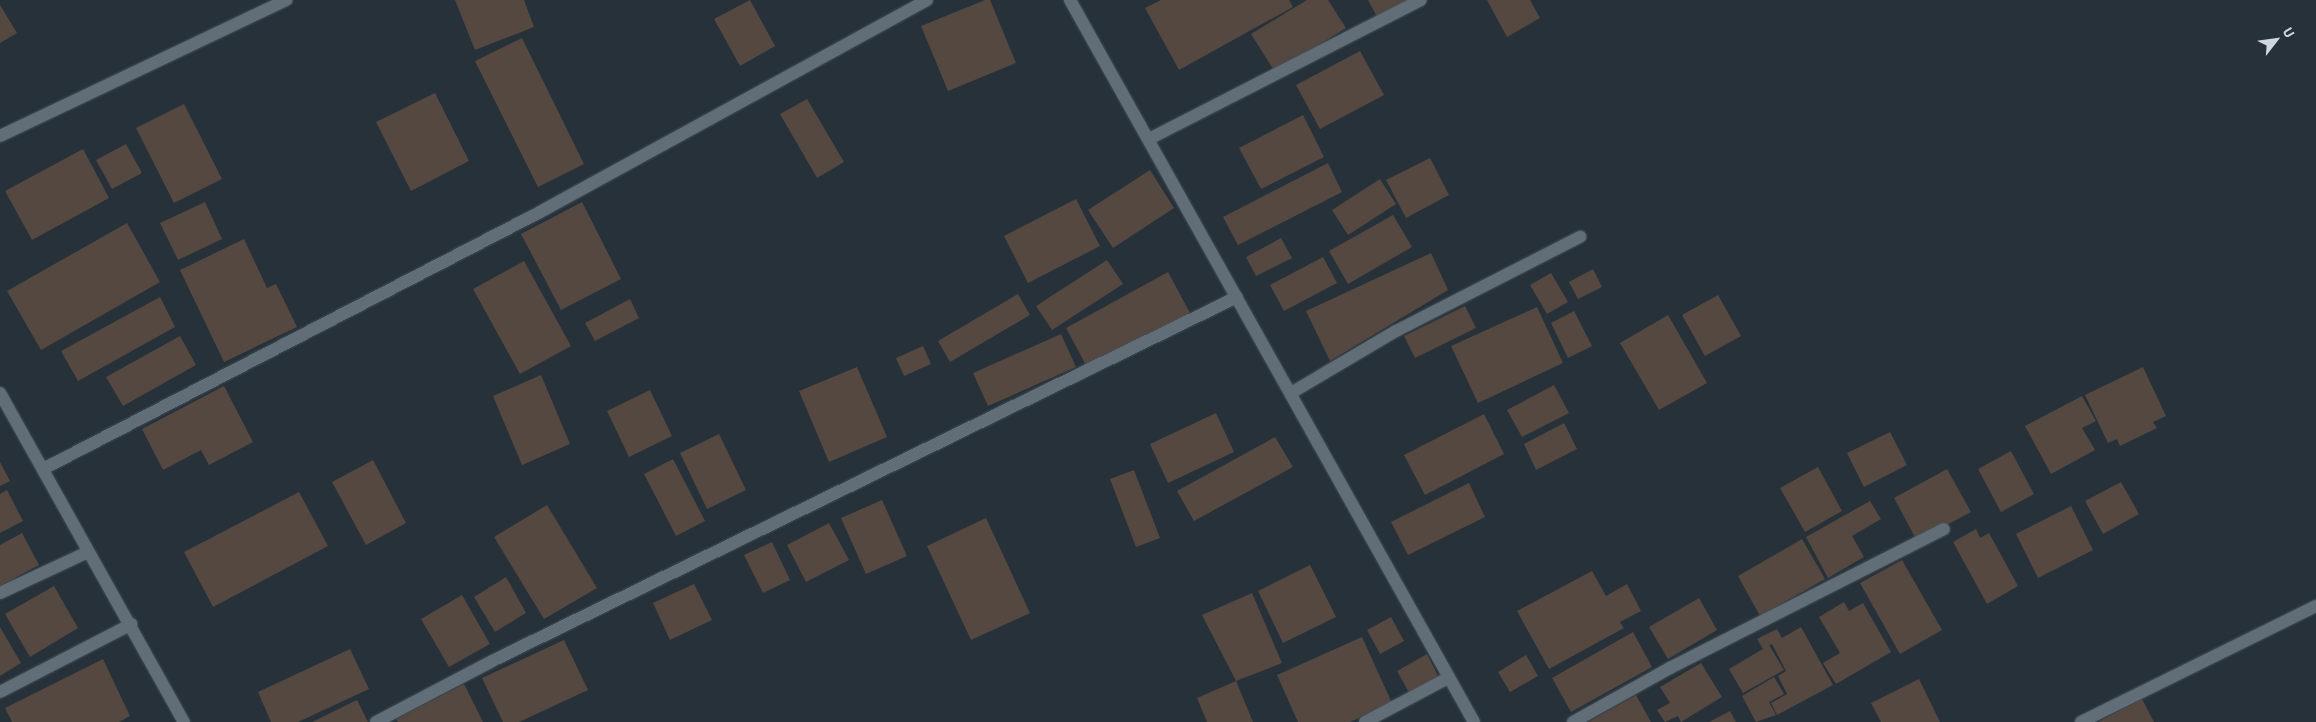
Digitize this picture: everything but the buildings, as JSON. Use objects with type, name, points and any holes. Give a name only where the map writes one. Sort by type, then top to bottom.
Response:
[{"type":"street","points":[[0,136],[286,0]]},
{"type":"street","points":[[43,469],[540,212],[927,0]]},
{"type":"street","points":[[1070,0],[1474,722]]},
{"type":"street","points":[[1149,139],[1421,0]]},
{"type":"street","points":[[1291,393],[1396,331],[1580,237]]},
{"type":"street","points":[[376,722],[492,661],[1237,297]]},
{"type":"street","points":[[0,393],[88,552],[132,624],[184,722]]},
{"type":"street","points":[[1573,722],[1670,668],[1944,529]]},
{"type":"street","points":[[0,593],[88,552]]},
{"type":"street","points":[[2081,722],[2316,606]]},
{"type":"street","points":[[0,692],[132,624]]},
{"type":"street","points":[[1365,722],[1448,678]]}]
